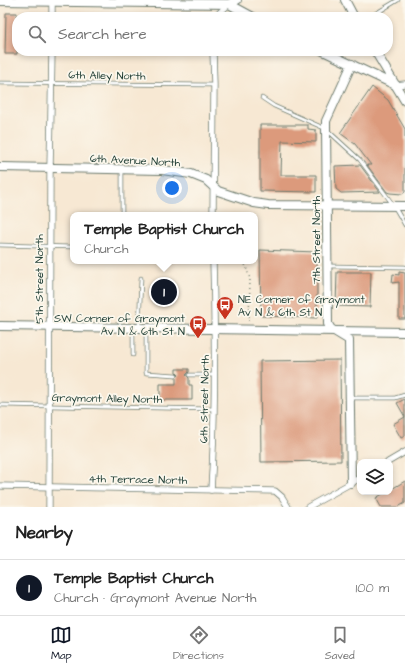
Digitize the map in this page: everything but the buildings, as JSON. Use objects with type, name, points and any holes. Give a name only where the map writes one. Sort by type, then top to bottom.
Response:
[{"type":"street","points":[[219,0],[244,12]]},
{"type":"street","points":[[220,12],[229,4],[237,0]]},
{"type":"street","points":[[345,0],[351,12]]},
{"type":"street","points":[[0,1],[122,1],[229,4]]},
{"type":"street","points":[[52,1],[52,12]]},
{"type":"street","name":"5th Street North","points":[[49,507],[50,168],[52,56]]},
{"type":"street","points":[[212,56],[214,86],[213,212]]},
{"type":"street","points":[[334,56],[395,85],[405,84]]},
{"type":"street","points":[[377,56],[405,102]]},
{"type":"street","name":"7th Street North","points":[[334,331],[328,324],[326,121],[352,64]]},
{"type":"street","name":"6th Avenue North","points":[[0,167],[162,170],[191,174],[206,180],[218,191],[254,203],[268,205],[405,206]]},
{"type":"street","name":"6th Street North","points":[[211,490],[214,409],[213,264]]},
{"type":"street","points":[[0,326],[405,332]]},
{"type":"street","points":[[334,331],[349,340],[351,483]]},
{"type":"street","points":[[393,459],[405,452]]},
{"type":"street","points":[[308,507],[357,480]]},
{"type":"street","name":"4th Terrace North","points":[[0,486],[275,491],[282,497],[288,507]]},
{"type":"lane","points":[[378,12],[398,0]]},
{"type":"lane","name":"6th Alley North","points":[[0,83],[214,86]]},
{"type":"lane","points":[[262,98],[274,106],[326,129],[360,160],[394,206],[405,225]]},
{"type":"lane","points":[[122,169],[122,212]]},
{"type":"lane","points":[[0,245],[70,247]]},
{"type":"lane","points":[[327,266],[405,267]]},
{"type":"lane","points":[[140,278],[140,328],[146,373],[176,375]]},
{"type":"lane","points":[[133,355],[140,328]]},
{"type":"lane","points":[[189,375],[214,375]]},
{"type":"lane","points":[[350,398],[395,398],[405,395]]},
{"type":"lane","name":"Graymont Alley North","points":[[0,405],[214,409]]},
{"type":"path","points":[[244,264],[250,279],[249,330]]},
{"type":"place","name":"Temple Baptist Church","points":[[164,292]]},
{"type":"place","name":"NE Corner of Graymont Av N & 6th St N","points":[[225,320]]},
{"type":"place","name":"SW Corner of Graymont Av N & 6th St N","points":[[198,339]]}]
